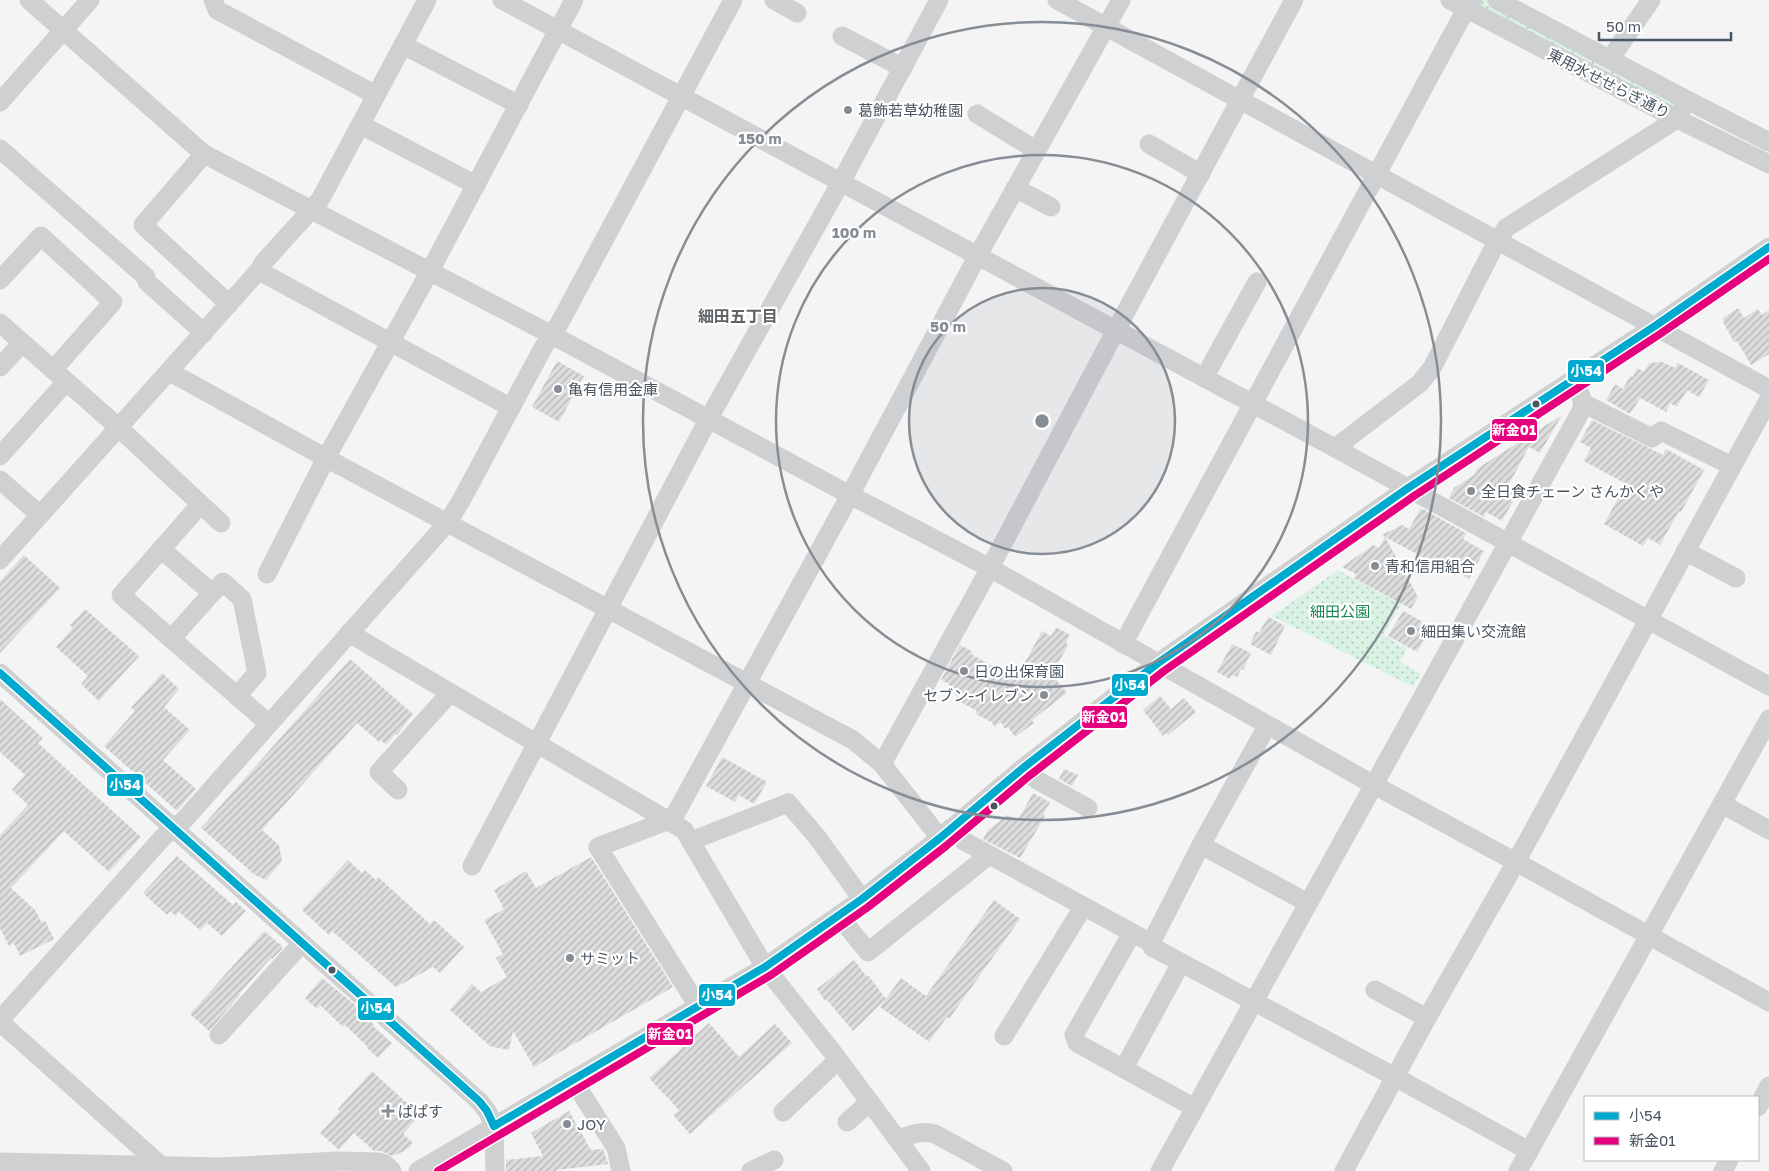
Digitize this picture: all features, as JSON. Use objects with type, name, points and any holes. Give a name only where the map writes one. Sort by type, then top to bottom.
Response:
[{"type":"street","points":[[30,0],[204,154],[552,335],[990,568],[1267,726],[1769,1002]]},
{"type":"street","points":[[0,102],[90,0]]},
{"type":"street","points":[[213,0],[217,10],[376,95]]},
{"type":"street","points":[[0,560],[118,427],[170,372],[259,271],[263,263],[320,200],[427,0]]},
{"type":"street","points":[[502,0],[1335,448],[1769,686]]},
{"type":"street","points":[[267,574],[326,458],[430,271],[574,0]]},
{"type":"street","points":[[164,1168],[0,1021],[163,837],[185,819],[448,522],[544,346],[559,324],[733,0]]},
{"type":"street","points":[[774,0],[797,13]]},
{"type":"street","points":[[472,866],[709,418],[841,182],[939,0]]},
{"type":"street","points":[[1057,0],[1378,174],[1769,390]]},
{"type":"street","points":[[698,1006],[598,847],[669,820],[676,813],[850,495],[978,255],[1121,0]]},
{"type":"street","points":[[882,764],[990,568],[1294,0]]},
{"type":"street","name":"東用水せせらぎ通り","points":[[1450,0],[1470,5],[1677,119],[1769,164]]},
{"type":"street","points":[[1497,0],[1769,142]]},
{"type":"street","points":[[1610,59],[1651,0]]},
{"type":"street","points":[[1123,644],[1470,5]]},
{"type":"street","points":[[842,36],[903,68]]},
{"type":"street","points":[[404,44],[519,105]]},
{"type":"street","points":[[1335,448],[1420,383],[1432,368],[1506,228],[1677,119],[1687,100]]},
{"type":"street","points":[[977,114],[1036,150]]},
{"type":"street","points":[[361,126],[476,185]]},
{"type":"street","points":[[1148,144],[1201,174]]},
{"type":"street","points":[[0,149],[146,278],[147,282],[204,333]]},
{"type":"street","points":[[204,154],[143,225],[229,304]]},
{"type":"street","points":[[1015,188],[1051,207]]},
{"type":"street","points":[[0,280],[41,236],[114,302],[0,456]]},
{"type":"street","points":[[418,1171],[765,967],[862,899],[945,833],[1022,768],[1158,663],[1408,488],[1655,326],[1769,247]]},
{"type":"street","points":[[259,271],[510,407]]},
{"type":"street","points":[[1204,378],[1257,282]]},
{"type":"street","points":[[0,323],[118,427],[221,523]]},
{"type":"street","points":[[0,367],[22,343]]},
{"type":"street","points":[[170,372],[326,458],[748,682],[853,740],[882,764],[945,833],[961,839],[1151,943],[1152,947],[1529,1151]]},
{"type":"street","points":[[1160,1171],[1581,411],[1583,403],[1580,393],[1572,380]]},
{"type":"street","points":[[1344,1171],[1427,1018],[1516,862],[1769,399]]},
{"type":"street","points":[[1583,403],[1652,438],[1661,431],[1732,466]]},
{"type":"street","points":[[0,480],[40,516]]},
{"type":"street","points":[[200,505],[121,596],[269,724]]},
{"type":"street","points":[[161,549],[212,593]]},
{"type":"street","points":[[1686,551],[1736,578]]},
{"type":"street","points":[[171,639],[223,582],[242,599],[257,672],[237,696]]},
{"type":"street","points":[[349,633],[684,830],[765,967],[921,1171]]},
{"type":"street","points":[[0,673],[478,1101],[487,1111],[494,1126],[495,1171]]},
{"type":"street","points":[[398,790],[379,772],[450,693]]},
{"type":"street","points":[[1518,1171],[1769,719]]},
{"type":"street","points":[[1151,943],[1201,845],[1267,726]]},
{"type":"street","points":[[1022,768],[1037,780],[1088,808]]},
{"type":"street","points":[[690,841],[788,803],[817,837],[862,899]]},
{"type":"street","points":[[1722,804],[1769,830]]},
{"type":"street","points":[[1201,845],[1308,903]]},
{"type":"street","points":[[839,916],[868,952],[989,855]]},
{"type":"street","points":[[1005,1037],[1083,907]]},
{"type":"street","points":[[1132,933],[1074,1035],[1077,1043],[1124,1068],[1130,1074],[1195,1108]]},
{"type":"street","points":[[219,1035],[302,943]]},
{"type":"street","points":[[1124,1068],[1182,963]]},
{"type":"street","points":[[1375,990],[1427,1018]]},
{"type":"street","points":[[783,1112],[838,1060]]},
{"type":"street","points":[[573,1080],[616,1148],[621,1171]]},
{"type":"street","points":[[1759,1105],[1769,1086]]},
{"type":"street","points":[[848,1122],[870,1102]]},
{"type":"street","points":[[898,1140],[927,1131],[1003,1171]]},
{"type":"street","points":[[751,1171],[774,1160]]},
{"type":"street","points":[[0,1162],[164,1168],[346,1161],[378,1162],[385,1164],[392,1171]]},
{"type":"green space","points":[[1474,0],[1494,0],[1685,101],[1677,116],[1468,9]]},
{"type":"green space","name":"細田公園","points":[[1338,570],[1401,605],[1383,635],[1407,649],[1400,662],[1421,674],[1413,687],[1272,616]]},
{"type":"building","points":[[1738,308],[1744,318],[1758,309],[1762,315],[1769,310],[1769,354],[1751,365],[1737,341],[1734,342],[1724,324],[1723,318]]},
{"type":"building","points":[[557,361],[584,376],[559,422],[532,407]]},
{"type":"building","points":[[1662,362],[1675,368],[1678,363],[1709,380],[1699,397],[1687,390],[1677,407],[1670,403],[1666,412],[1640,398],[1630,414],[1606,400],[1615,384],[1623,389],[1630,376],[1633,377],[1637,368],[1644,372],[1649,363]]},
{"type":"building","points":[[1562,415],[1540,453],[1529,447],[1508,486],[1518,492],[1502,521],[1486,512],[1484,517],[1449,498],[1454,488],[1474,475],[1478,468]]},
{"type":"building","points":[[1592,420],[1663,455],[1666,449],[1704,470],[1660,545],[1648,538],[1643,546],[1604,524],[1626,484],[1584,461],[1591,448],[1580,442]]},
{"type":"building","points":[[1421,508],[1466,533],[1463,539],[1484,551],[1469,579],[1435,560],[1434,563],[1382,535],[1402,525],[1409,529]]},
{"type":"building","points":[[1385,537],[1418,597],[1411,609],[1354,578],[1356,574],[1342,567],[1373,545],[1379,548]]},
{"type":"building","points":[[24,555],[60,588],[0,653],[0,581]]},
{"type":"building","points":[[85,609],[139,656],[99,701],[81,684],[88,676],[56,647],[73,628],[70,625]]},
{"type":"building","points":[[1403,611],[1432,627],[1417,652],[1388,636]]},
{"type":"building","points":[[1268,617],[1285,626],[1271,655],[1250,644],[1256,631],[1259,633]]},
{"type":"building","points":[[1056,627],[1070,635],[1066,643],[1068,645],[1052,675],[1067,693],[1032,720],[1034,723],[1015,737],[1008,727],[1005,729],[1001,722],[995,727],[991,722],[976,714],[977,711],[961,702],[948,683],[941,680],[960,645],[972,651],[971,654],[1016,679],[1042,631],[1051,636]]},
{"type":"building","points":[[1232,644],[1251,653],[1243,670],[1241,669],[1237,677],[1232,675],[1230,679],[1217,672]]},
{"type":"building","points":[[350,659],[413,714],[397,735],[395,734],[386,745],[381,740],[379,742],[357,723],[262,830],[279,845],[282,861],[266,880],[255,875],[201,828]]},
{"type":"building","points":[[162,673],[179,689],[164,707],[190,730],[163,760],[196,789],[177,811],[104,746],[135,711],[131,708]]},
{"type":"building","points":[[1160,696],[1171,709],[1184,698],[1196,712],[1168,735],[1166,733],[1163,736],[1143,710]]},
{"type":"building","points":[[0,699],[43,738],[38,743],[141,837],[109,872],[64,831],[11,888],[35,910],[42,923],[45,921],[54,939],[20,956],[14,943],[9,946],[0,928],[0,835],[28,805],[12,790],[25,775],[0,752]]},
{"type":"building","points":[[722,757],[767,782],[754,804],[739,795],[735,802],[706,786]]},
{"type":"building","points":[[1064,769],[1078,775],[1072,786],[1059,779]]},
{"type":"building","points":[[1033,793],[1050,802],[1043,815],[1045,816],[1020,858],[983,839],[988,830],[1008,815],[1018,820]]},
{"type":"building","points":[[177,856],[233,905],[236,902],[246,911],[222,936],[207,923],[200,930],[179,912],[176,916],[170,911],[167,915],[143,893]]},
{"type":"building","points":[[591,857],[673,987],[534,1067],[513,1031],[509,1050],[490,1046],[450,1010],[472,984],[481,992],[507,977],[496,958],[503,954],[484,920],[504,909],[494,890],[526,871],[536,888]]},
{"type":"building","points":[[348,860],[362,873],[365,870],[376,880],[378,877],[430,924],[434,920],[464,947],[440,973],[433,967],[396,987],[332,931],[329,935],[302,910]]},
{"type":"building","points":[[994,900],[1020,919],[949,1019],[947,1017],[929,1042],[880,1007],[901,978],[926,996]]},
{"type":"building","points":[[264,931],[282,946],[282,949],[271,958],[209,1031],[190,1014]]},
{"type":"building","points":[[854,960],[886,999],[853,1031],[827,1000],[825,1001],[817,989]]},
{"type":"building","points":[[322,978],[355,1005],[373,1026],[392,1043],[378,1058],[345,1025],[343,1027],[320,1005],[317,1009],[305,998]]},
{"type":"building","points":[[709,1023],[739,1057],[775,1024],[792,1043],[690,1134],[673,1115],[679,1110],[649,1078]]},
{"type":"building","points":[[372,1071],[420,1115],[403,1134],[413,1143],[405,1151],[392,1156],[381,1151],[374,1151],[354,1133],[339,1150],[320,1133],[340,1111],[338,1109]]},
{"type":"building","points":[[569,1111],[591,1150],[603,1149],[608,1164],[557,1171],[506,1171],[506,1160],[543,1156],[531,1133]]},
{"type":"transit line","name":"小54","points":[[494,1126],[765,967],[862,899],[940,838],[1023,768],[1158,663],[1408,488],[1655,326],[1769,247]]},
{"type":"transit line","name":"新金01","points":[[438,1171],[771,975],[868,907],[946,846],[1029,776],[1164,671],[1414,496],[1660,334],[1769,259]]},
{"type":"transit line","name":"小54","points":[[0,673],[479,1101],[487,1111],[494,1126]]},
{"type":"place","name":"葛飾若草幼稚園","points":[[848,110]]},
{"type":"place","name":"亀有信用金庫","points":[[558,389]]},
{"type":"place","name":"全日食チェーン さんかくや","points":[[1471,491]]},
{"type":"place","name":"青和信用組合","points":[[1375,566]]},
{"type":"place","name":"細田集い交流館","points":[[1411,631]]},
{"type":"place","name":"日の出保育園","points":[[964,671]]},
{"type":"place","name":"セブン-イレブン","points":[[1044,695]]},
{"type":"place","name":"サミット","points":[[570,958]]},
{"type":"place","name":"ぱぱす","points":[[388,1111]]},
{"type":"place","name":"JOY","points":[[567,1124]]},
{"type":"district","name":"細田五丁目","points":[[738,316]]}]
